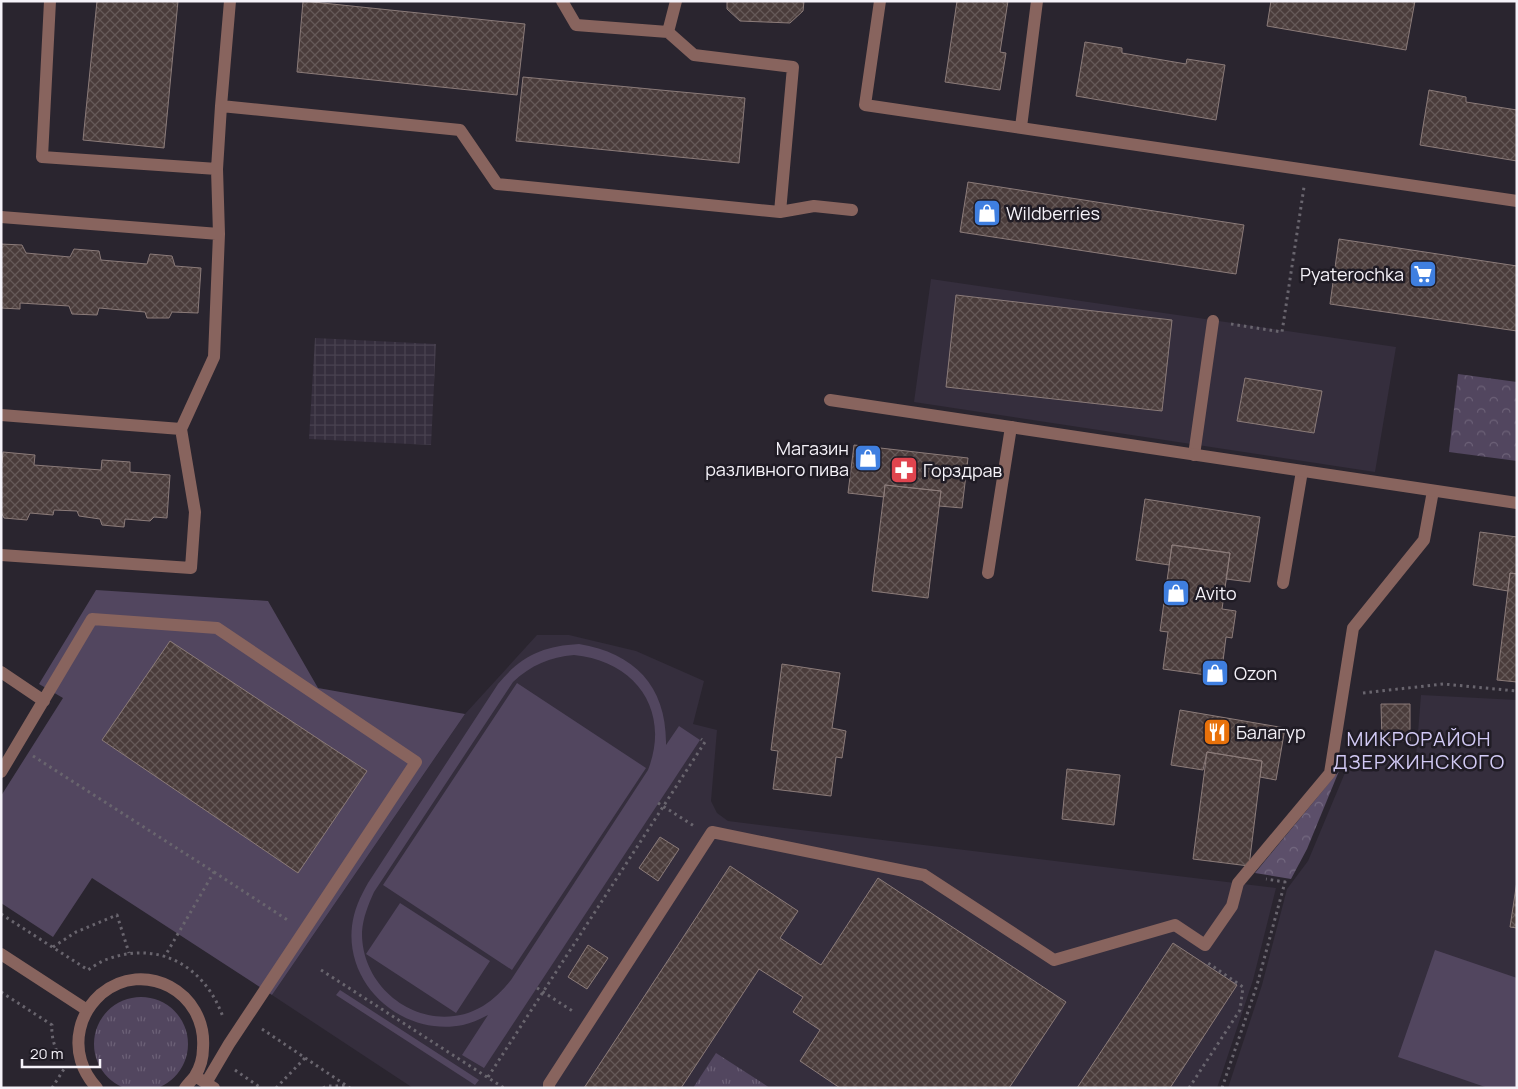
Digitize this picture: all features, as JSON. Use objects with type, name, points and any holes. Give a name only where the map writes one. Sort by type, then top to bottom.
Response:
[{"type":"street","points":[[50,1],[42,157],[217,169]]},
{"type":"street","points":[[1,555],[191,568],[194,512],[181,429],[214,358],[219,234],[217,169],[230,1]]},
{"type":"street","points":[[562,1],[576,25],[668,32],[694,55],[793,67],[780,212]]},
{"type":"street","points":[[668,32],[676,1]]},
{"type":"street","points":[[880,1],[865,105],[1517,201]]},
{"type":"street","points":[[1020,127],[1037,1]]},
{"type":"street","points":[[221,106],[460,130],[497,184],[780,212],[814,206],[852,210]]},
{"type":"street","points":[[1,217],[219,234]]},
{"type":"street","points":[[1194,455],[1213,321]]},
{"type":"street","points":[[830,400],[1517,503]]},
{"type":"street","points":[[1,415],[181,429]]},
{"type":"street","points":[[988,573],[1011,427]]},
{"type":"street","points":[[1283,583],[1302,471]]},
{"type":"street","points":[[549,1088],[712,832],[924,875],[1054,960],[1175,925],[1205,945],[1232,906],[1238,883],[1330,773],[1353,628],[1424,540],[1433,491]]},
{"type":"street","points":[[1,772],[92,619],[216,628],[416,762],[205,1082],[185,1088]]},
{"type":"street","points":[[1,672],[44,701]]},
{"type":"street","points":[[1,954],[87,1010]]},
{"type":"street","points":[[98,1088],[89,1079],[80,1060],[77,1039],[82,1019],[93,1001],[109,988],[128,980],[150,980],[170,986],[186,998],[198,1016],[204,1036],[205,1082]]},
{"type":"path","points":[[1213,321],[1282,332],[1306,170]]},
{"type":"path","points":[[1342,695],[1443,684],[1517,691]]},
{"type":"path","points":[[488,1077],[705,742],[701,739]]},
{"type":"path","points":[[28,753],[295,926]]},
{"type":"path","points":[[658,803],[710,836]]},
{"type":"path","points":[[166,956],[214,872]]},
{"type":"path","points":[[1222,1088],[1257,985],[1285,882],[1245,875]]},
{"type":"path","points":[[53,947],[76,932],[117,915],[129,953]]},
{"type":"path","points":[[1189,1088],[1240,1010],[1243,987],[1202,960]]},
{"type":"path","points":[[321,970],[504,1088]]},
{"type":"path","points":[[537,988],[590,1022]]},
{"type":"path","points":[[1,992],[52,1025],[56,1051],[61,1058]]},
{"type":"path","points":[[247,1019],[349,1087]]},
{"type":"path","points":[[276,1088],[305,1058]]},
{"type":"path","points":[[52,1088],[66,1066]]},
{"type":"path","points":[[322,1088],[327,1086],[349,1087]]},
{"type":"shaded area","points":[[931,279],[1396,347],[1375,472],[914,402]]},
{"type":"shaded area","points":[[315,338],[436,344],[431,445],[309,439]]},
{"type":"shaded area","points":[[537,635],[569,635],[636,651],[704,681],[693,724],[717,730],[711,801],[717,813],[728,821],[1276,888],[1253,980],[1217,1088],[413,1088],[272,995],[465,714]]},
{"type":"shaded area","points":[[1421,695],[1517,700],[1517,1088],[1228,1088],[1262,985],[1287,889],[1308,861],[1352,756],[1416,758]]},
{"type":"green space","points":[[1458,374],[1517,382],[1517,461],[1449,452]]},
{"type":"green space","points":[[96,590],[268,601],[318,688],[465,714],[272,995],[92,878],[53,937],[1,903],[1,796],[63,698],[39,684]]},
{"type":"green space","points":[[579,644],[616,655],[644,676],[654,690],[661,706],[665,724],[666,745],[679,726],[700,740],[484,1068],[462,1055],[488,1015],[463,1025],[441,1027],[420,1023],[400,1015],[383,1003],[368,987],[358,969],[352,948],[353,920],[362,893],[368,883],[498,684],[515,666],[534,654],[566,645]],"holes":[[[574,655],[596,659],[615,667],[631,678],[643,693],[651,709],[655,728],[654,748],[648,770],[511,980],[498,994],[483,1006],[462,1015],[441,1017],[421,1013],[402,1004],[386,991],[373,974],[365,954],[362,932],[366,912],[374,892],[513,682],[541,663],[557,658]]]},
{"type":"green space","points":[[517,683],[646,768],[512,970],[383,885]]},
{"type":"green space","points":[[1339,771],[1307,849],[1291,879],[1255,873]]},
{"type":"green space","points":[[400,903],[490,961],[456,1013],[366,954]]},
{"type":"green space","points":[[1435,950],[1517,978],[1517,1088],[1488,1088],[1398,1057]]},
{"type":"green space","points":[[340,990],[479,1080],[475,1085],[336,995]]},
{"type":"green space","points":[[141,997],[159,1001],[174,1011],[184,1026],[188,1044],[184,1062],[174,1077],[159,1087],[141,1091],[123,1087],[108,1077],[98,1062],[94,1044],[98,1026],[108,1011],[123,1001]]},
{"type":"green space","points":[[716,1053],[770,1088],[693,1088]]},
{"type":"building","points":[[97,1],[178,1],[164,148],[83,140]]},
{"type":"building","points":[[303,1],[525,24],[517,95],[297,72]]},
{"type":"building","points":[[727,1],[804,1],[803,11],[790,23],[740,21],[727,9]]},
{"type":"building","points":[[957,1],[1008,1],[1000,52],[1006,53],[1000,90],[945,82]]},
{"type":"building","points":[[1271,1],[1415,1],[1406,50],[1267,26]]},
{"type":"building","points":[[1085,42],[1122,48],[1122,53],[1186,64],[1187,59],[1225,65],[1216,120],[1076,96]]},
{"type":"building","points":[[523,77],[745,98],[739,163],[516,141]]},
{"type":"building","points":[[1429,90],[1466,97],[1466,102],[1517,110],[1517,161],[1420,145]]},
{"type":"building","points":[[968,182],[1244,225],[1236,274],[960,232]]},
{"type":"building","points":[[1339,239],[1517,266],[1517,331],[1330,304]]},
{"type":"building","points":[[1,244],[22,245],[26,253],[70,257],[74,249],[99,251],[101,260],[147,264],[150,254],[172,256],[175,266],[201,268],[198,313],[172,312],[169,318],[147,318],[145,312],[99,308],[97,315],[72,314],[69,306],[20,303],[20,309],[1,308]]},
{"type":"building","points":[[956,295],[1172,320],[1162,411],[946,387]]},
{"type":"building","points":[[1245,378],[1322,391],[1314,433],[1237,421]]},
{"type":"building","points":[[854,445],[968,458],[962,508],[939,506],[941,491],[885,485],[884,497],[848,493]]},
{"type":"building","points":[[3,452],[35,455],[34,465],[101,470],[102,460],[130,462],[130,472],[170,475],[167,518],[154,517],[150,521],[125,519],[124,527],[102,525],[100,519],[79,516],[77,511],[54,510],[53,515],[30,513],[27,520],[4,518],[1,512],[1,463]]},
{"type":"building","points":[[885,485],[941,491],[928,598],[872,591]]},
{"type":"building","points":[[1145,499],[1260,517],[1250,582],[1226,579],[1230,553],[1172,545],[1169,565],[1136,560]]},
{"type":"building","points":[[1480,532],[1517,537],[1517,574],[1510,573],[1508,591],[1473,585]]},
{"type":"building","points":[[1172,545],[1230,553],[1222,609],[1236,611],[1232,638],[1226,637],[1221,677],[1163,669],[1168,632],[1160,631]]},
{"type":"building","points":[[1510,573],[1517,574],[1517,682],[1497,680]]},
{"type":"building","points":[[170,641],[367,771],[298,873],[102,740]]},
{"type":"building","points":[[782,664],[840,673],[832,728],[846,731],[842,758],[836,757],[831,796],[773,789],[778,751],[771,750]]},
{"type":"building","points":[[1381,704],[1410,704],[1410,741],[1382,741]]},
{"type":"building","points":[[1180,710],[1285,728],[1276,780],[1260,777],[1262,761],[1207,752],[1203,770],[1171,765]]},
{"type":"building","points":[[1207,752],[1262,761],[1249,866],[1193,859]]},
{"type":"building","points":[[1067,769],[1120,775],[1114,825],[1062,819]]},
{"type":"building","points":[[660,837],[679,849],[658,881],[639,868]]},
{"type":"building","points":[[730,866],[798,911],[780,938],[821,965],[878,878],[1066,1002],[1009,1088],[840,1088],[800,1061],[820,1030],[793,1012],[803,997],[759,969],[681,1088],[584,1088]]},
{"type":"building","points":[[1517,881],[1517,928],[1510,927]]},
{"type":"building","points":[[1173,943],[1237,985],[1170,1088],[1077,1088]]},
{"type":"building","points":[[588,945],[608,958],[587,989],[568,977]]},
{"type":"place","name":"Wildberries","points":[[987,213]]},
{"type":"place","name":"Pyaterochka","points":[[1423,274]]},
{"type":"place","name":"Магазин разливного пива","points":[[868,458]]},
{"type":"place","name":"Горздрав","points":[[904,470]]},
{"type":"place","name":"Avito","points":[[1176,593]]},
{"type":"place","name":"Ozon","points":[[1215,673]]},
{"type":"place","name":"Балагур","points":[[1217,732]]},
{"type":"district","name":"МИКРОРАЙОН ДЗЕРЖИНСКОГО","points":[[1419,750]]}]
